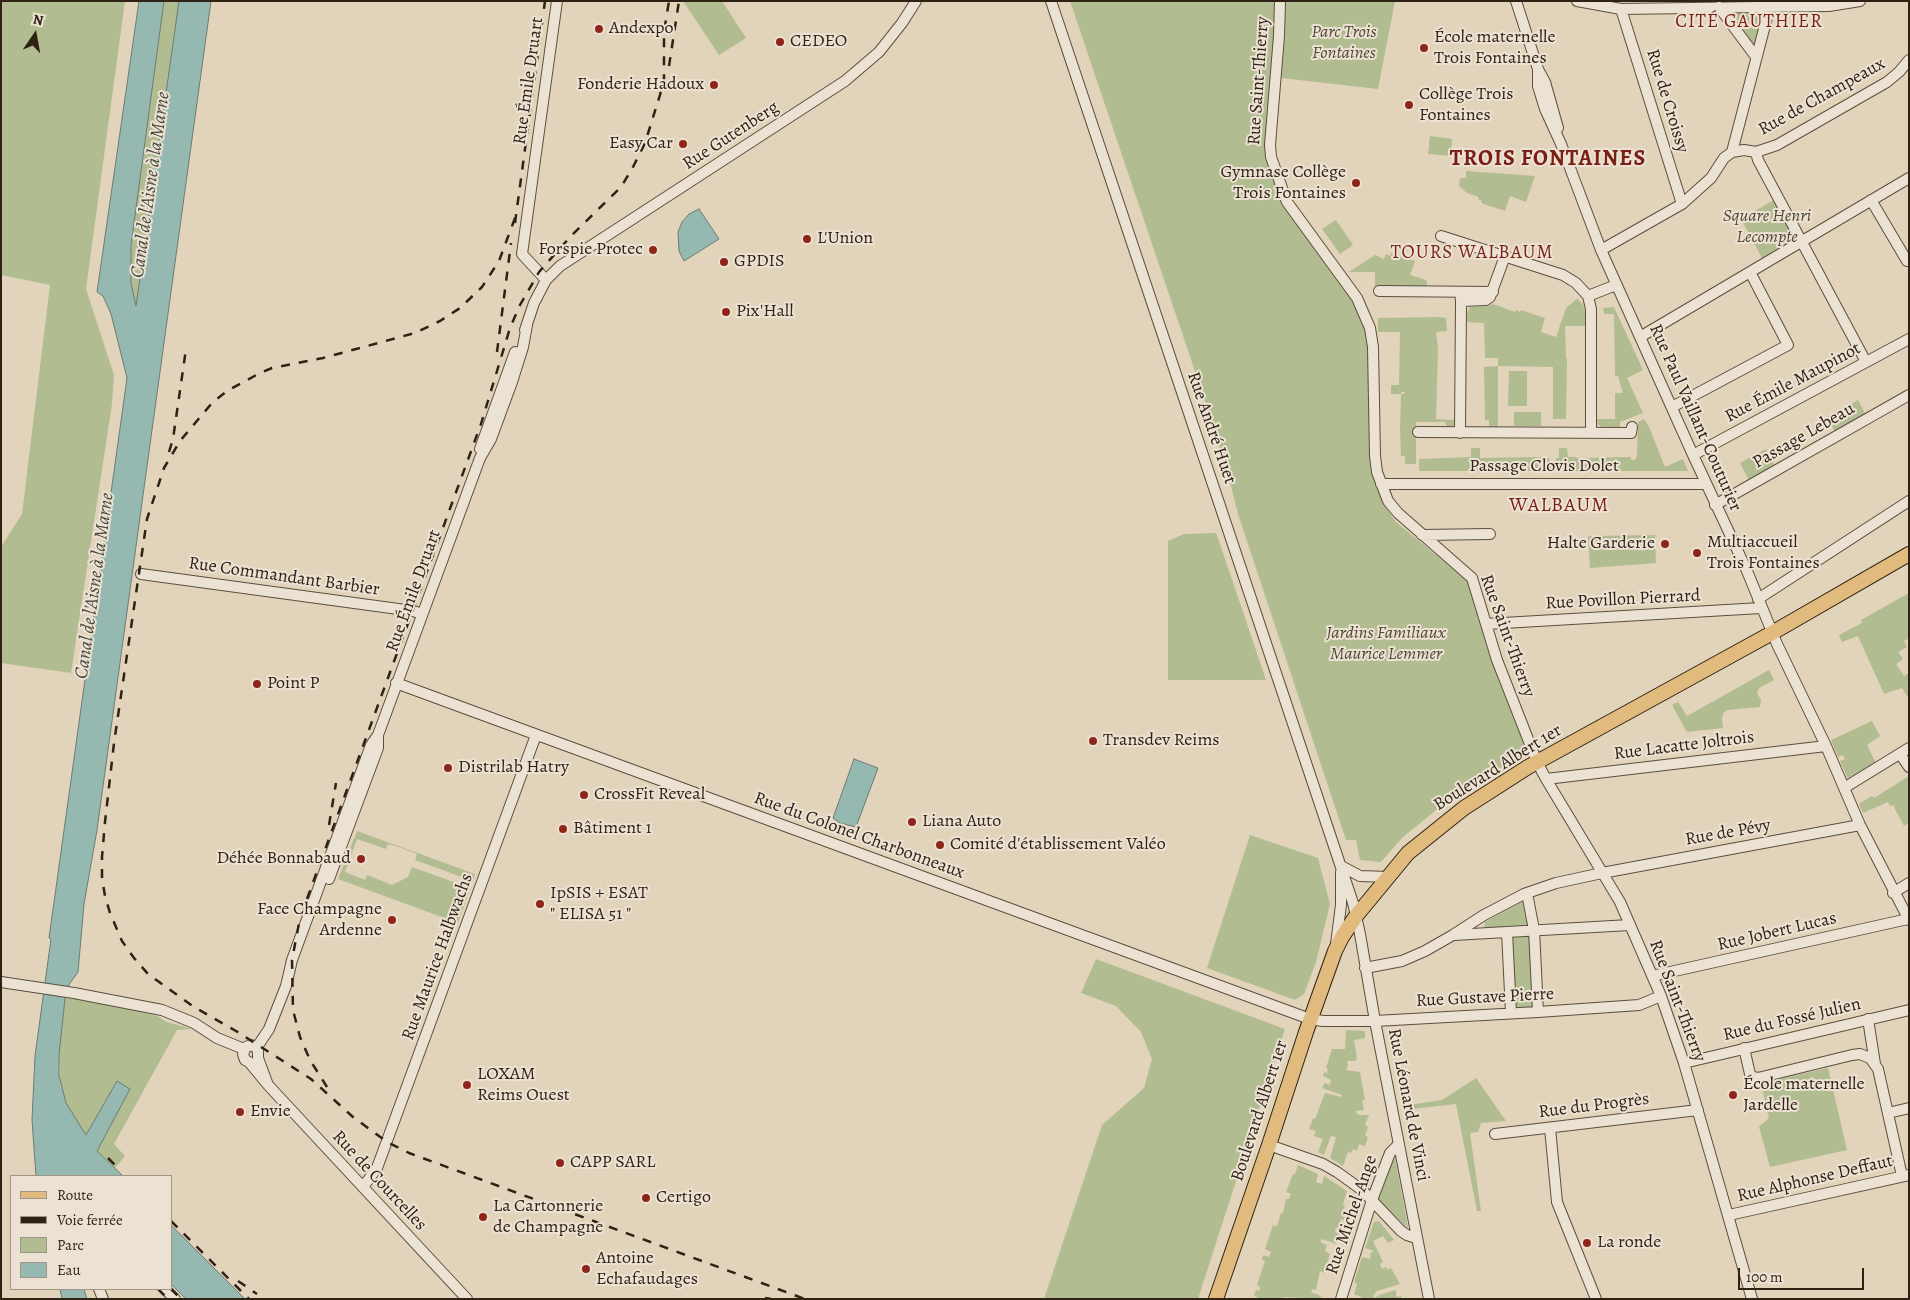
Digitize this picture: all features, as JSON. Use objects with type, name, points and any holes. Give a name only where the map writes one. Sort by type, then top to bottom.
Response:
[{"type":"main road","name":"Boulevard Albert 1er","points":[[1216,1299],[1310,1019],[1335,951],[1356,916],[1408,853],[1464,808],[1535,756],[1772,633],[1909,554]]},
{"type":"street","name":"Rue Émile Druart","points":[[257,1048],[269,1029],[286,986],[291,980],[378,748],[378,735],[396,683],[480,458],[491,439],[512,382],[534,304],[546,280],[522,254],[557,1]]},
{"type":"street","name":"Rue Gutenberg","points":[[546,280],[560,266],[578,254],[845,82],[878,52],[902,23],[916,1]]},
{"type":"street","name":"Rue André Huet","points":[[1051,1],[1341,866],[1356,916]]},
{"type":"street","name":"Rue Saint-Thierry","points":[[1280,1],[1270,145],[1271,157],[1287,202],[1357,298],[1370,328],[1373,347],[1375,456],[1381,484],[1388,501],[1401,517],[1472,578],[1497,660],[1535,756],[1546,779],[1620,902],[1660,996],[1684,1063],[1752,1299]]},
{"type":"street","name":"Rue Paul Vaillant-Couturier","points":[[1516,1],[1538,70],[1538,86],[1545,109],[1561,144],[1601,250],[1747,571],[1772,633],[1826,746],[1860,825],[1908,920]]},
{"type":"street","points":[[1577,1],[1621,9],[1719,4],[1828,6],[1860,1]]},
{"type":"street","points":[[1719,4],[1756,57]]},
{"type":"street","points":[[1601,250],[1682,204],[1711,178],[1724,158],[1732,152],[1770,6]]},
{"type":"street","name":"Rue de Croissy","points":[[1621,9],[1682,204]]},
{"type":"street","name":"Rue de Champeaux","points":[[1732,152],[1744,150],[1756,152],[1777,145],[1887,82],[1909,60]]},
{"type":"street","points":[[1756,152],[1758,160],[1866,362]]},
{"type":"street","points":[[1640,337],[1909,178]]},
{"type":"street","points":[[1871,200],[1907,261]]},
{"type":"street","points":[[1442,236],[1564,275],[1576,283],[1588,296],[1591,309],[1591,433]]},
{"type":"street","points":[[1379,292],[1461,296],[1493,292],[1505,256]]},
{"type":"street","points":[[1672,408],[1788,345],[1750,272]]},
{"type":"street","points":[[1588,296],[1616,285]]},
{"type":"street","points":[[1460,433],[1461,296]]},
{"type":"street","name":"Rue Émile Maupinot","points":[[1693,455],[1909,339]]},
{"type":"street","name":"Passage Lebeau","points":[[1716,505],[1909,395]]},
{"type":"street","points":[[1418,432],[1631,433],[1632,427]]},
{"type":"street","name":"Passage Clovis Dolet","points":[[1381,484],[1706,484]]},
{"type":"street","points":[[1760,603],[1909,501]]},
{"type":"street","points":[[1422,535],[1490,534]]},
{"type":"street","name":"Rue Commandant Barbier","points":[[141,574],[422,614]]},
{"type":"street","name":"Rue Povillon Pierrard","points":[[1486,624],[1760,603]]},
{"type":"street","name":"Rue du Colonel Charbonneaux","points":[[396,683],[1310,1019]]},
{"type":"street","name":"Rue Maurice Halbwachs","points":[[363,1187],[378,1168],[536,735]]},
{"type":"street","name":"Rue Lacatte Joltrois","points":[[1546,779],[1826,746]]},
{"type":"street","points":[[1844,788],[1904,751],[1909,767]]},
{"type":"street","name":"Rue de Pévy","points":[[1366,968],[1402,961],[1453,935],[1484,915],[1527,893],[1556,883],[1860,825]]},
{"type":"street","points":[[1335,951],[1340,905],[1341,866],[1360,876],[1388,877]]},
{"type":"street","points":[[1894,893],[1909,883]]},
{"type":"street","points":[[1527,893],[1534,930],[1538,1012]]},
{"type":"street","name":"Rue Léonard de Vinci","points":[[1356,916],[1428,1299]]},
{"type":"street","name":"Rue Jobert Lucas","points":[[1652,976],[1908,920]]},
{"type":"street","points":[[1453,935],[1630,925]]},
{"type":"street","points":[[1507,932],[1512,1013]]},
{"type":"street","points":[[1,982],[74,993],[162,1010],[194,1023],[217,1038],[244,1050],[251,1045],[257,1048],[260,1054],[254,1060]]},
{"type":"street","name":"Rue Gustave Pierre","points":[[1310,1019],[1323,1021],[1375,1021],[1538,1012],[1639,1005],[1660,996]]},
{"type":"street","name":"Rue du Fossé Julien","points":[[1684,1063],[1909,1010]]},
{"type":"street","points":[[1868,1019],[1875,1064],[1905,1175]]},
{"type":"street","points":[[1744,1048],[1750,1074],[1758,1078],[1852,1055],[1865,1055],[1875,1064]]},
{"type":"street","name":"Rue de Courcelles","points":[[244,1050],[243,1056],[254,1060],[268,1085],[467,1299]]},
{"type":"street","points":[[1888,1113],[1909,1108]]},
{"type":"street","name":"Rue du Progrès","points":[[1495,1134],[1698,1110]]},
{"type":"street","points":[[1550,1128],[1557,1202],[1596,1299]]},
{"type":"street","name":"Rue Michel-Ange","points":[[1341,1299],[1372,1200],[1390,1153],[1399,1144]]},
{"type":"street","points":[[1269,1145],[1324,1164],[1362,1190],[1400,1231],[1416,1238]]},
{"type":"street","name":"Rue Alphonse Deffaut","points":[[1729,1215],[1905,1175]]},
{"type":"street","points":[[166,1290],[175,1299]]},
{"type":"green space","points":[[1,1],[125,1],[86,289],[114,375],[112,404],[71,673],[1,663],[1,547],[22,514],[50,285],[1,275]]},
{"type":"green space","points":[[164,1],[179,1],[137,308],[132,290],[130,271],[132,236]]},
{"type":"green space","points":[[683,1],[722,1],[746,38],[719,55]]},
{"type":"green space","name":"Jardins Familiaux Maurice Lemmer","points":[[1070,1],[1274,1],[1266,159],[1292,214],[1349,292],[1368,334],[1375,476],[1384,505],[1396,522],[1470,583],[1499,682],[1526,749],[1524,756],[1486,775],[1440,807],[1403,837],[1381,862],[1360,860],[1356,840],[1346,840],[1238,514],[1227,471],[1203,395]]},
{"type":"green space","name":"Parc Trois Fontaines","points":[[1285,1],[1395,1],[1378,89],[1281,78]]},
{"type":"green space","points":[[1725,9],[1764,10],[1755,48]]},
{"type":"green space","points":[[1430,136],[1452,139],[1451,156],[1428,154]]},
{"type":"green space","points":[[1466,171],[1535,176],[1526,202],[1510,196],[1505,211],[1481,203],[1482,201],[1478,199],[1479,197],[1467,193],[1459,186],[1460,178],[1466,178]]},
{"type":"green space","name":"Square Henri Lecompte","points":[[1774,200],[1794,236],[1792,240],[1762,258],[1741,219]]},
{"type":"green space","points":[[1336,220],[1353,245],[1340,254],[1322,229]]},
{"type":"green space","points":[[1391,253],[1415,261],[1410,275],[1426,280],[1428,289],[1378,289],[1375,286],[1375,272],[1349,272],[1375,255],[1384,259],[1386,254],[1390,256]]},
{"type":"green space","points":[[1577,299],[1583,304],[1586,315],[1585,326],[1565,326],[1567,359],[1566,419],[1553,419],[1553,367],[1498,366],[1498,358],[1485,358],[1484,323],[1466,322],[1470,307],[1493,304],[1515,312],[1516,310],[1520,312],[1521,310],[1545,318],[1541,332],[1556,337],[1566,308]]},
{"type":"green space","points":[[1614,307],[1643,370],[1627,378],[1643,413],[1620,422],[1620,428],[1602,427],[1598,425],[1596,419],[1615,419],[1615,393],[1623,393],[1618,376],[1615,376],[1614,314],[1604,314],[1603,308]]},
{"type":"green space","points":[[1378,318],[1446,318],[1447,331],[1436,332],[1438,349],[1436,419],[1455,420],[1456,423],[1453,428],[1448,429],[1445,422],[1416,422],[1416,464],[1405,464],[1405,456],[1401,456],[1401,394],[1391,394],[1391,385],[1399,385],[1400,332],[1378,332]]},
{"type":"green space","points":[[1498,366],[1498,428],[1489,428],[1489,420],[1485,420],[1484,367]]},
{"type":"green space","points":[[1509,371],[1527,371],[1527,406],[1508,406]]},
{"type":"green space","points":[[1858,400],[1868,419],[1836,434],[1827,417]]},
{"type":"green space","points":[[1514,412],[1541,412],[1541,426],[1514,426]]},
{"type":"green space","points":[[1644,419],[1665,467],[1683,459],[1688,471],[1419,471],[1419,459],[1471,457],[1471,448],[1480,448],[1480,458],[1541,457],[1549,458],[1550,463],[1556,463],[1556,458],[1559,458],[1559,448],[1567,448],[1568,457],[1631,457],[1631,460],[1635,460],[1637,456],[1638,422]]},
{"type":"green space","points":[[1766,449],[1776,468],[1750,482],[1740,463]]},
{"type":"green space","points":[[1216,533],[1266,680],[1168,680],[1168,541],[1184,534]]},
{"type":"green space","points":[[1655,535],[1656,563],[1590,568],[1588,536]]},
{"type":"green space","points":[[1909,593],[1909,638],[1904,641],[1907,647],[1898,652],[1903,659],[1896,664],[1904,676],[1909,673],[1909,699],[1902,688],[1884,694],[1858,636],[1842,642],[1839,635],[1862,623],[1861,620]]},
{"type":"green space","points":[[1769,670],[1774,680],[1759,688],[1757,693],[1761,700],[1760,707],[1724,712],[1722,718],[1723,728],[1687,732],[1672,705],[1678,702],[1687,716]]},
{"type":"green space","points":[[1872,721],[1880,736],[1867,745],[1876,763],[1849,781],[1840,761],[1845,759],[1843,755],[1838,757],[1831,740]]},
{"type":"green space","points":[[1909,776],[1909,823],[1904,826],[1893,805],[1890,806],[1888,802],[1863,813],[1859,804],[1872,796],[1874,798]]},
{"type":"green space","points":[[357,831],[475,874],[473,881],[415,860],[417,854],[396,846],[388,844],[386,849],[357,839],[345,872],[365,880],[367,875],[392,885],[408,877],[412,867],[470,888],[458,923],[338,879]]},
{"type":"green space","points":[[1250,835],[1318,858],[1330,904],[1316,962],[1304,994],[1295,1000],[1207,968]]},
{"type":"green space","points":[[1522,902],[1525,903],[1531,927],[1487,930],[1484,928],[1485,922]]},
{"type":"green space","points":[[1531,935],[1535,1008],[1517,1009],[1514,1008],[1512,936]]},
{"type":"green space","points":[[1096,959],[1285,1029],[1198,1299],[1044,1299],[1102,1125],[1144,1088],[1152,1059],[1141,1032],[1116,1006],[1081,993]]},
{"type":"green space","points":[[65,996],[105,1002],[157,1016],[167,1022],[192,1029],[177,1030],[114,1144],[125,1156],[115,1168],[97,1151],[117,1081],[86,1135],[66,1104],[61,1088],[59,1055]]},
{"type":"green space","points":[[1346,1030],[1365,1031],[1365,1038],[1354,1040],[1357,1059],[1355,1061],[1347,1061],[1346,1070],[1360,1072],[1365,1100],[1362,1100],[1364,1110],[1356,1111],[1356,1113],[1359,1115],[1369,1115],[1365,1125],[1368,1127],[1365,1136],[1368,1137],[1365,1146],[1359,1144],[1357,1151],[1353,1149],[1351,1153],[1348,1152],[1343,1166],[1330,1158],[1336,1137],[1331,1136],[1324,1155],[1318,1152],[1323,1139],[1314,1136],[1316,1131],[1309,1129],[1325,1093],[1342,1097],[1342,1095],[1322,1088],[1325,1083],[1330,1085],[1331,1080],[1323,1076],[1324,1072],[1327,1073],[1328,1069],[1326,1068],[1332,1049],[1345,1049]]},
{"type":"green space","points":[[1828,1068],[1847,1150],[1770,1167],[1759,1127],[1769,1118],[1761,1083]]},
{"type":"green space","points":[[1476,1078],[1506,1121],[1481,1123],[1478,1132],[1470,1133],[1481,1211],[1477,1211],[1456,1104],[1402,1110],[1402,1106],[1442,1100]]},
{"type":"green space","points":[[1395,1157],[1408,1228],[1378,1199]]},
{"type":"green space","points":[[1298,1165],[1318,1174],[1316,1182],[1322,1184],[1324,1176],[1347,1191],[1343,1204],[1345,1206],[1343,1210],[1346,1211],[1344,1220],[1341,1219],[1339,1224],[1342,1225],[1341,1229],[1336,1228],[1335,1232],[1339,1234],[1336,1244],[1322,1239],[1320,1242],[1327,1245],[1325,1251],[1330,1254],[1324,1273],[1320,1271],[1316,1290],[1312,1289],[1311,1292],[1321,1296],[1320,1299],[1284,1297],[1283,1299],[1257,1299],[1254,1296],[1256,1290],[1259,1291],[1260,1287],[1257,1285],[1265,1261],[1262,1260],[1263,1255],[1269,1257],[1271,1252],[1265,1249],[1273,1225],[1277,1226],[1281,1213],[1283,1213],[1286,1199],[1289,1199],[1291,1194],[1286,1192]]},
{"type":"green space","points":[[1379,1221],[1394,1240],[1388,1243],[1383,1236],[1373,1241],[1383,1262],[1380,1264],[1382,1269],[1386,1267],[1388,1270],[1391,1268],[1400,1284],[1377,1291],[1373,1296],[1375,1298],[1396,1290],[1396,1297],[1401,1296],[1401,1299],[1365,1299],[1354,1294],[1357,1284],[1354,1282],[1362,1257],[1370,1259],[1371,1255],[1369,1254],[1374,1251],[1365,1248],[1374,1222]]},
{"type":"water","points":[[139,1],[164,1],[131,245],[131,283],[136,306],[179,1],[211,1],[97,830],[84,904],[78,972],[66,989],[59,1055],[59,1075],[66,1103],[86,1135],[117,1081],[130,1089],[97,1151],[122,1175],[36,1175],[32,1120],[35,1056],[51,939],[49,938],[127,378],[111,314],[103,296],[97,292]]},
{"type":"water","points":[[699,209],[719,239],[684,261],[679,251],[678,232],[682,222],[689,214]]},
{"type":"water","points":[[854,759],[878,768],[856,827],[840,823],[833,818]]},
{"type":"water","points":[[172,1226],[245,1299],[186,1299],[172,1285]]},
{"type":"water","points":[[60,1290],[84,1290],[87,1299],[62,1299]]},
{"type":"railway","points":[[515,223],[545,1]]},
{"type":"railway","points":[[327,1087],[310,1060],[300,1037],[293,1010],[292,960],[300,918],[481,424],[510,328],[520,305],[539,272],[571,236],[621,187],[645,143],[664,78],[664,32],[669,1]]},
{"type":"railway","points":[[669,66],[679,1]]},
{"type":"railway","points":[[515,218],[499,261],[482,287],[460,308],[440,321],[415,333],[323,358],[272,368],[260,373],[227,391],[212,403],[180,441],[164,468],[147,519],[114,743],[105,822],[102,857],[102,878],[105,896],[122,941],[148,974],[194,1007],[236,1031],[311,1079],[353,1117],[387,1142],[409,1153],[805,1299]]},
{"type":"railway","points":[[497,352],[511,243]]},
{"type":"railway","points":[[169,452],[173,439],[186,349]]},
{"type":"railway","points":[[329,825],[336,783]]},
{"type":"railway","points":[[108,1158],[116,1166]]},
{"type":"railway","points":[[172,1222],[249,1299]]},
{"type":"railway","points":[[238,1281],[257,1294]]},
{"type":"railway","points":[[159,1290],[168,1299]]},
{"type":"railway","points":[[172,1290],[181,1299]]},
{"type":"railway","points":[[765,1298],[771,1299]]},
{"type":"place","name":"Andexpo","points":[[599,29]]},
{"type":"place","name":"CEDEO","points":[[780,42]]},
{"type":"place","name":"École maternelle Trois Fontaines","points":[[1424,48]]},
{"type":"place","name":"Fonderie Hadoux","points":[[714,85]]},
{"type":"place","name":"Collège Trois Fontaines","points":[[1409,105]]},
{"type":"place","name":"Easy Car","points":[[683,144]]},
{"type":"place","name":"Gymnase Collège Trois Fontaines","points":[[1356,183]]},
{"type":"place","name":"L'Union","points":[[807,239]]},
{"type":"place","name":"Forspie Protec","points":[[653,250]]},
{"type":"place","name":"GPDIS","points":[[724,262]]},
{"type":"place","name":"Pix'Hall","points":[[726,312]]},
{"type":"place","name":"Halte Garderie","points":[[1665,544]]},
{"type":"place","name":"Multiaccueil Trois Fontaines","points":[[1697,553]]},
{"type":"place","name":"Point P","points":[[257,684]]},
{"type":"place","name":"Transdev Reims","points":[[1093,741]]},
{"type":"place","name":"Distrilab Hatry","points":[[448,768]]},
{"type":"place","name":"CrossFit Reveal","points":[[584,795]]},
{"type":"place","name":"Liana Auto","points":[[912,822]]},
{"type":"place","name":"Bâtiment 1","points":[[563,829]]},
{"type":"place","name":"Comité d'établissement Valéo","points":[[940,845]]},
{"type":"place","name":"Déhée Bonnabaud","points":[[361,859]]},
{"type":"place","name":"IpSIS + ESAT \" ELISA 51 \"","points":[[540,904]]},
{"type":"place","name":"Face Champagne Ardenne","points":[[392,920]]},
{"type":"place","name":"LOXAM Reims Ouest","points":[[467,1085]]},
{"type":"place","name":"École maternelle Jardelle","points":[[1733,1095]]},
{"type":"place","name":"Envie","points":[[240,1112]]},
{"type":"place","name":"CAPP SARL","points":[[560,1163]]},
{"type":"place","name":"Certigo","points":[[646,1198]]},
{"type":"place","name":"La Cartonnerie de Champagne","points":[[483,1217]]},
{"type":"place","name":"La ronde","points":[[1587,1243]]},
{"type":"place","name":"Antoine Echafaudages","points":[[586,1269]]},
{"type":"district","name":"CITÉ GAUTHIER","points":[[1749,22]]},
{"type":"district","name":"TROIS FONTAINES","points":[[1548,160]]},
{"type":"district","name":"TOURS WALBAUM","points":[[1472,253]]},
{"type":"district","name":"WALBAUM","points":[[1559,506]]},
{"type":"water label","name":"Canal de l'Aisne à la Marne","points":[[151,185]]},
{"type":"water label","name":"Canal de l'Aisne à la Marne","points":[[95,586]]}]
